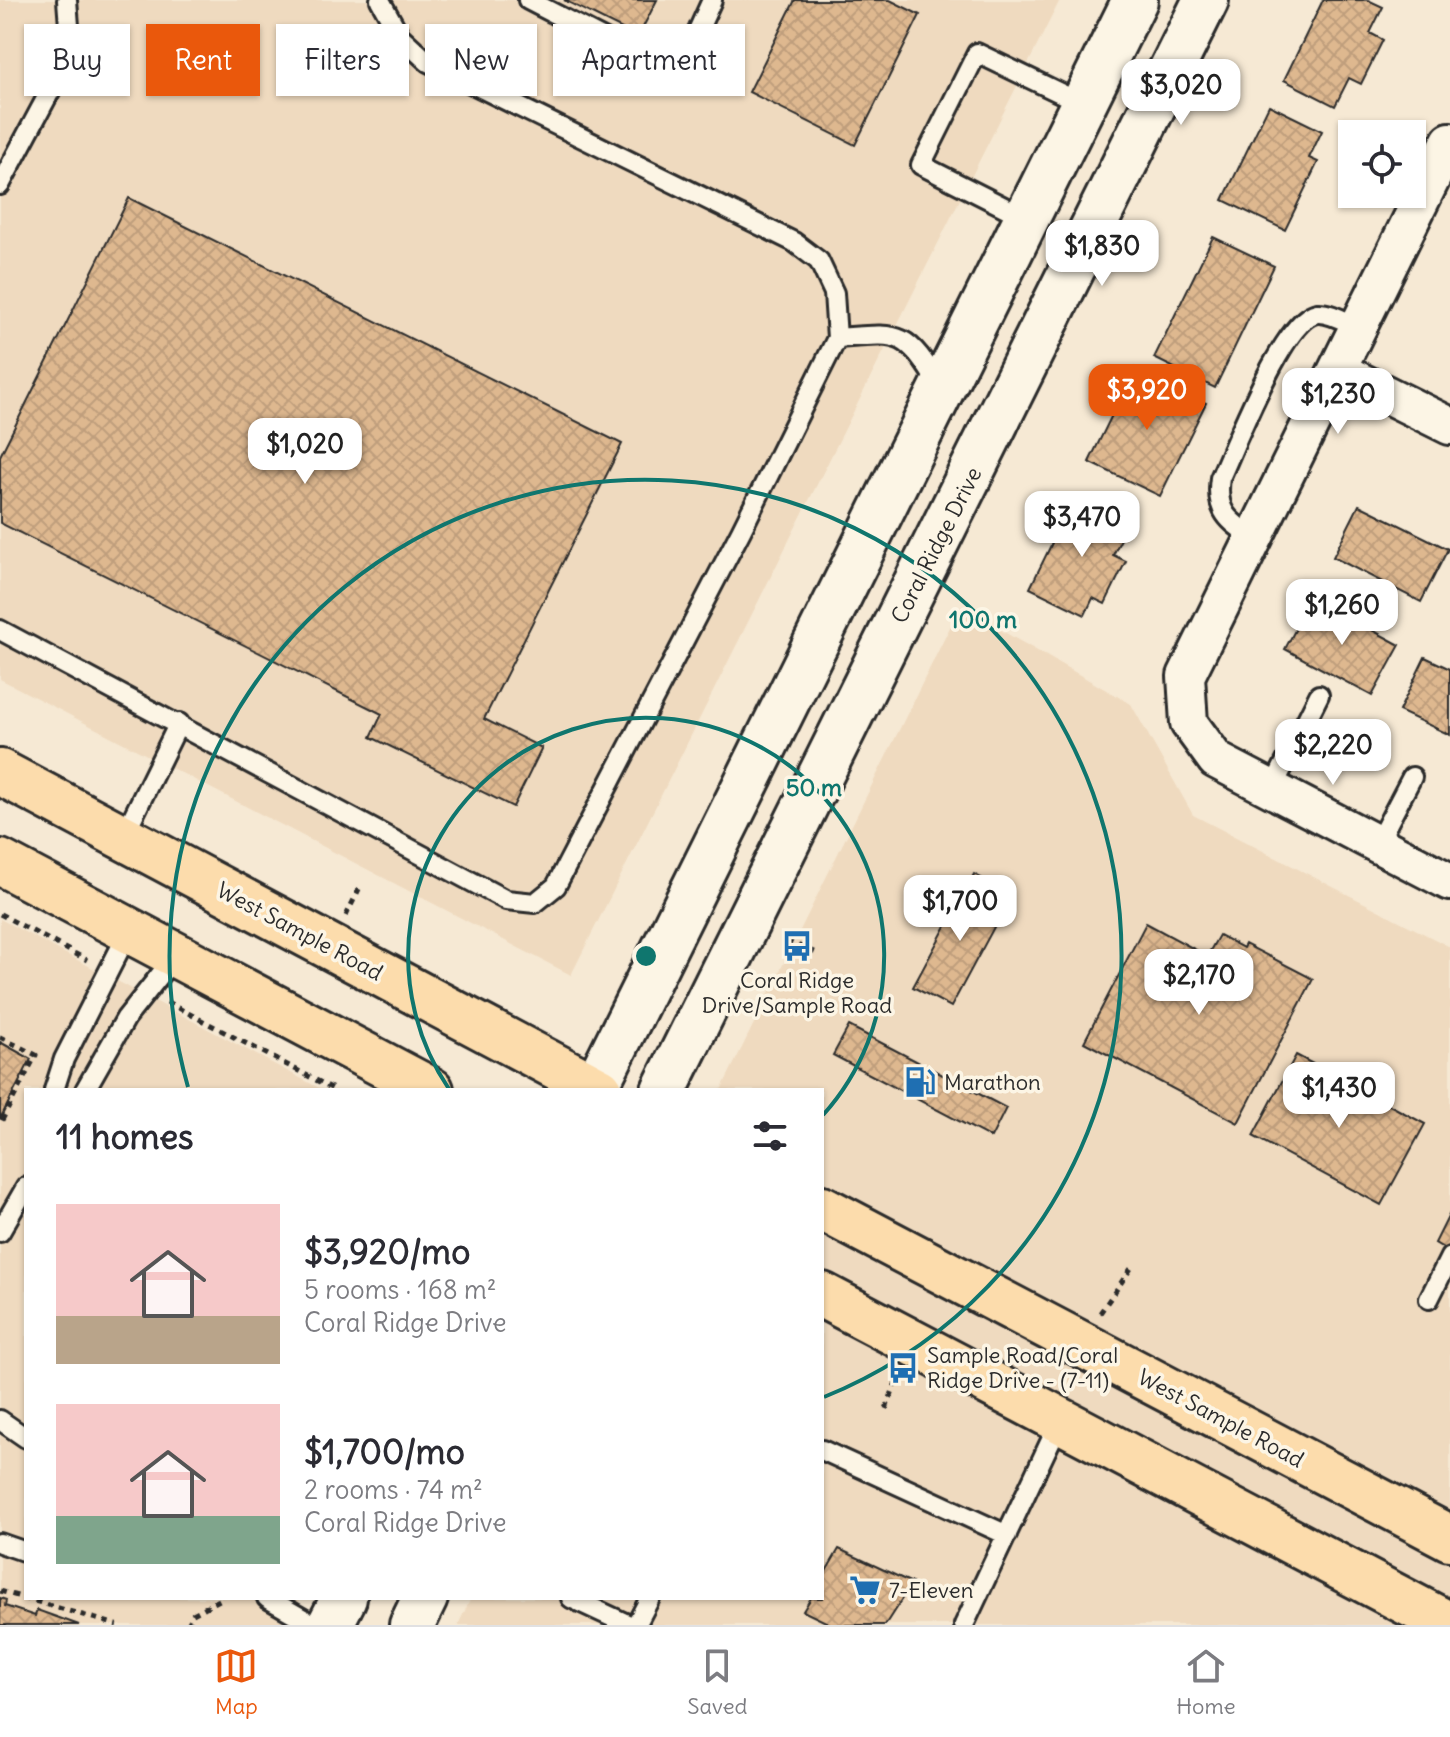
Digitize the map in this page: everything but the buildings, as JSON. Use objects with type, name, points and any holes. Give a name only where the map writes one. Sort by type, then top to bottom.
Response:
[{"type":"main road","points":[[596,1088],[1135,0]]},
{"type":"main road","name":"Coral Ridge Drive","points":[[665,1088],[1206,0]]},
{"type":"main road","name":"West Sample Road","points":[[0,772],[594,1088]]},
{"type":"main road","points":[[0,862],[427,1088]]},
{"type":"main road","name":"West Sample Road","points":[[824,1209],[1450,1538]]},
{"type":"main road","points":[[824,1296],[1450,1625]]},
{"type":"main road","points":[[330,1625],[343,1600]]},
{"type":"main road","points":[[412,1625],[424,1600]]},
{"type":"street","points":[[1450,141],[1186,676],[1189,723],[1216,760],[1450,882]]},
{"type":"street","points":[[1337,370],[1450,426]]},
{"type":"lane","points":[[0,185],[71,52],[67,0]]},
{"type":"lane","points":[[0,630],[506,900],[535,903],[556,886],[741,531],[837,338],[834,293],[819,261],[794,242],[428,62],[400,36],[380,0]]},
{"type":"lane","points":[[528,0],[677,77],[712,0]]},
{"type":"lane","points":[[1027,218],[921,165],[977,53],[1083,104]]},
{"type":"lane","points":[[1254,538],[1229,522],[1222,512],[1219,487],[1285,338],[1303,318],[1317,313],[1359,327]]},
{"type":"lane","points":[[837,338],[890,334],[908,341],[942,389]]},
{"type":"lane","points":[[1272,789],[1319,695]]},
{"type":"lane","points":[[123,837],[179,723]]},
{"type":"lane","points":[[1377,844],[1412,777]]},
{"type":"lane","points":[[55,1088],[64,1059],[129,931]]},
{"type":"lane","points":[[86,1088],[126,1018],[176,955]]},
{"type":"lane","points":[[0,1232],[24,1190]]},
{"type":"lane","points":[[1429,1299],[1450,1257]]},
{"type":"lane","points":[[0,1420],[24,1437]]},
{"type":"lane","points":[[964,1625],[1060,1421]]},
{"type":"lane","points":[[824,1451],[1007,1535]]},
{"type":"lane","points":[[0,1543],[24,1551]]},
{"type":"lane","points":[[270,1600],[314,1625]]},
{"type":"lane","points":[[575,1600],[629,1625]]},
{"type":"lane","points":[[636,1625],[649,1600]]},
{"type":"path","points":[[346,917],[361,885]]},
{"type":"path","points":[[787,941],[816,953]]},
{"type":"path","points":[[0,1037],[36,1055],[0,1124]]},
{"type":"path","points":[[1099,1314],[1132,1267]]},
{"type":"path","points":[[886,1409],[898,1376]]},
{"type":"path","points":[[0,1591],[24,1598]]},
{"type":"path","points":[[31,1600],[117,1625]]},
{"type":"path","points":[[188,1625],[193,1614],[219,1600]]},
{"type":"shaded area","points":[[0,0],[1060,0],[571,975],[0,679]]},
{"type":"shaded area","points":[[960,607],[1131,704],[1193,815],[1450,947],[1450,1625],[458,1625],[470,1600],[824,1600],[824,1088],[722,1088]]},
{"type":"shaded area","points":[[0,919],[319,1088],[24,1088],[24,1600],[300,1600],[289,1625],[0,1625]]},
{"type":"place","name":"Coral Ridge Drive/Sample Road","points":[[797,946]]},
{"type":"place","name":"Marathon","points":[[920,1082]]},
{"type":"place","name":"Sample Road/Coral Ridge Drive - (7-11)","points":[[903,1368]]},
{"type":"place","name":"7-Eleven","points":[[865,1590]]}]
